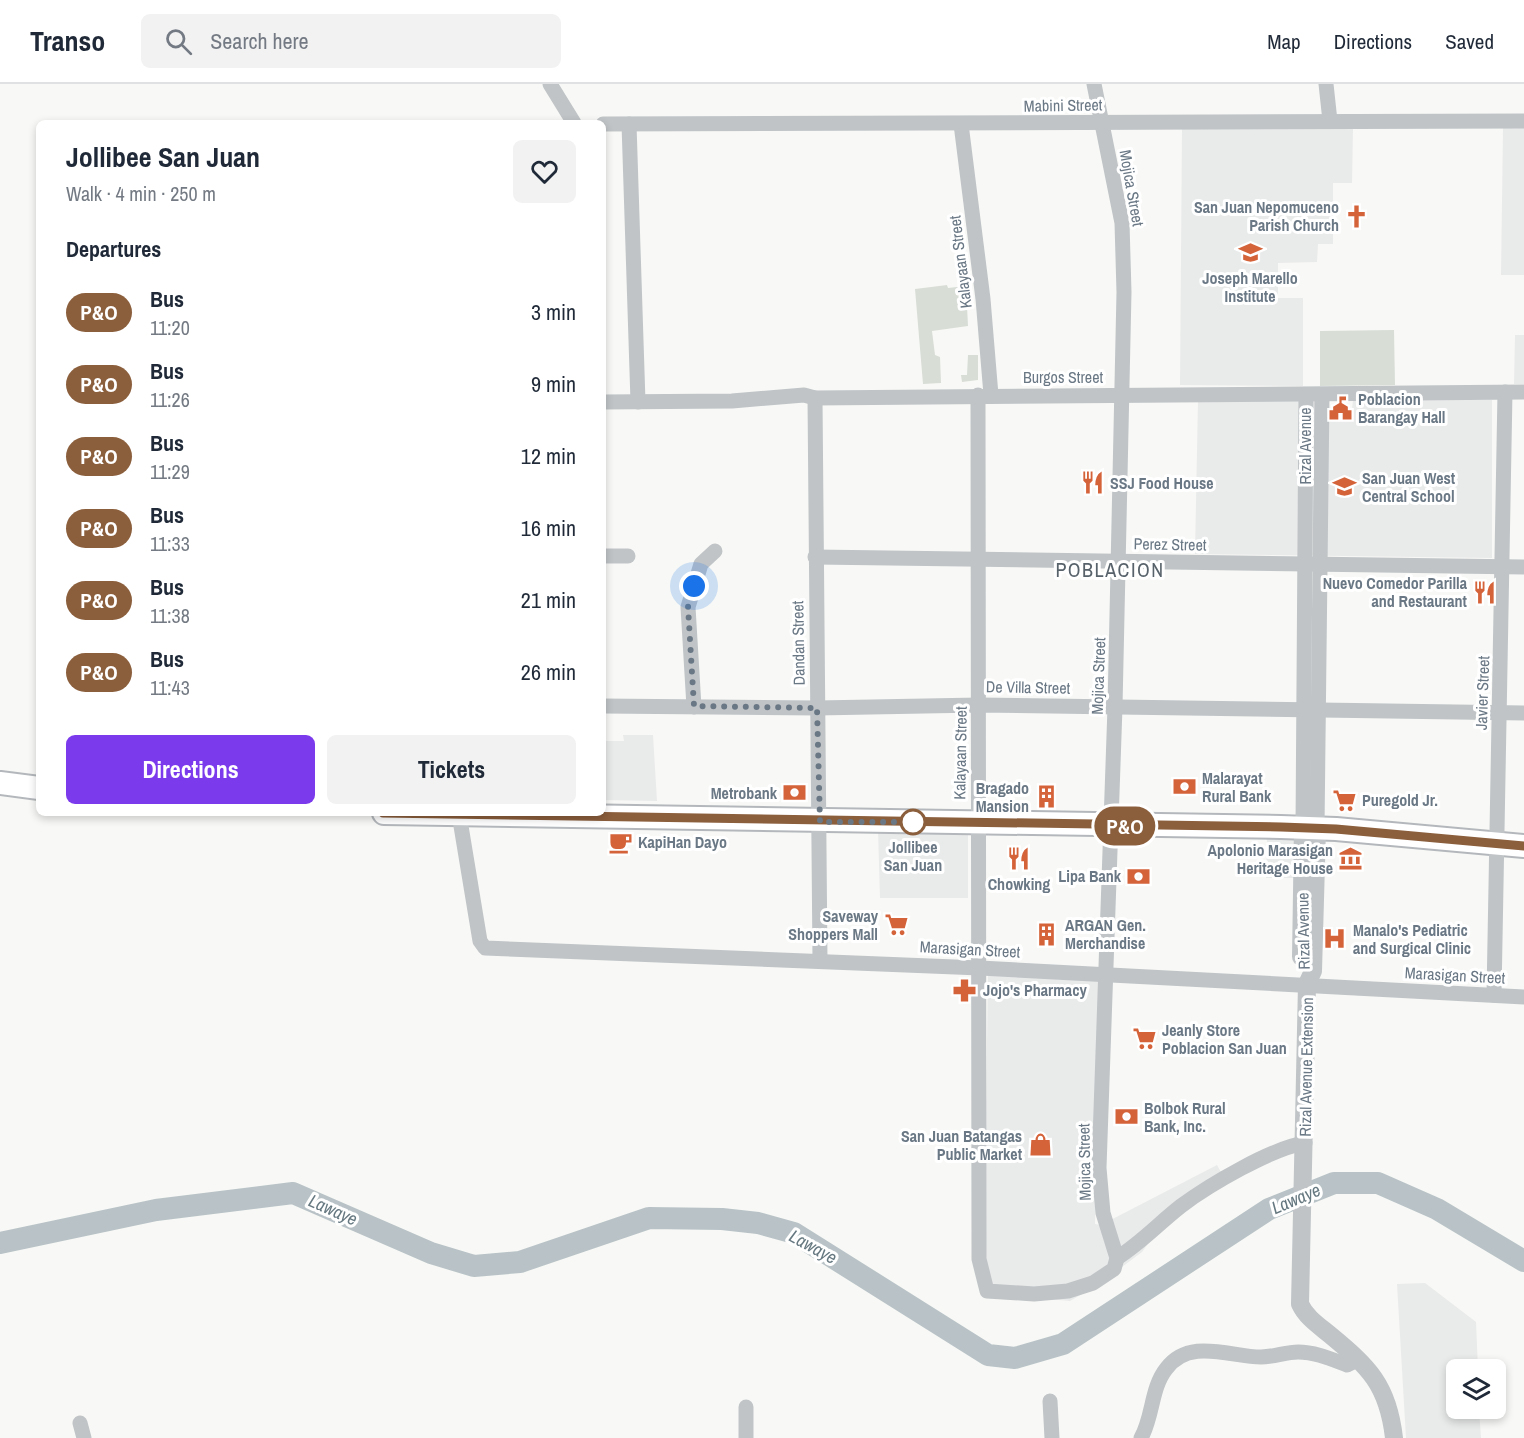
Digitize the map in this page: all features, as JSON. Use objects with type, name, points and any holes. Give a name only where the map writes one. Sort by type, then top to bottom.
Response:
[{"type":"main road","points":[[0,783],[36,788]]},
{"type":"main road","points":[[560,816],[820,822],[1310,828],[1524,846]]},
{"type":"street","points":[[550,84],[572,120]]},
{"type":"street","name":"Mojica Street","points":[[1094,84],[1124,240],[1119,562],[1108,974],[1099,1168],[1103,1212],[1115,1264]]},
{"type":"street","points":[[1326,84],[1330,121]]},
{"type":"street","name":"Mabini Street","points":[[606,124],[1524,121]]},
{"type":"street","points":[[629,124],[638,402]]},
{"type":"street","name":"Kalayaan Street","points":[[962,124],[983,299],[985,395],[978,560],[979,1258],[987,1291],[1034,1294],[1068,1292],[1093,1283],[1115,1264]]},
{"type":"street","name":"Burgos Street","points":[[606,402],[732,401],[804,395],[815,398],[1524,392]]},
{"type":"street","name":"Javier Street","points":[[1494,995],[1505,393]]},
{"type":"street","name":"Rizal Avenue","points":[[1306,394],[1303,709],[1310,828],[1312,971],[1307,984]]},
{"type":"street","name":"Rizal Avenue","points":[[1310,828],[1319,709],[1322,394]]},
{"type":"street","name":"Dandan Street","points":[[815,398],[820,961]]},
{"type":"street","points":[[1305,480],[1321,480]]},
{"type":"street","points":[[694,706],[688,607],[701,564],[715,551]]},
{"type":"street","points":[[606,556],[628,556]]},
{"type":"street","name":"Perez Street","points":[[815,557],[1524,567]]},
{"type":"street","name":"De Villa Street","points":[[606,706],[817,708],[979,705],[1115,706],[1524,713]]},
{"type":"street","name":"Marasigan Street","points":[[474,816],[480,941],[485,948],[1108,974],[1524,997]]},
{"type":"street","name":"Rizal Avenue Extension","points":[[1307,984],[1305,1146],[1299,1295],[1303,1312],[1359,1359],[1381,1385],[1390,1406],[1394,1438]]},
{"type":"street","points":[[1115,1264],[1143,1242],[1182,1205],[1281,1150],[1305,1146]]},
{"type":"street","points":[[1141,1438],[1166,1368],[1179,1356],[1189,1353],[1232,1352],[1261,1357],[1297,1352],[1316,1354],[1347,1365],[1359,1359]]},
{"type":"street","points":[[1050,1401],[1052,1438]]},
{"type":"street","points":[[746,1407],[746,1438]]},
{"type":"shaded area","points":[[1503,128],[1524,128],[1524,275],[1501,275]]},
{"type":"shaded area","name":"Joseph Marello Institute","points":[[1182,129],[1353,129],[1352,183],[1333,183],[1333,244],[1318,244],[1317,262],[1278,263],[1278,298],[1303,298],[1303,386],[1180,385]]},
{"type":"shaded area","points":[[947,285],[948,288],[966,286],[968,326],[932,331],[935,355],[940,357],[941,383],[923,384],[915,289]]},
{"type":"shaded area","points":[[1394,330],[1395,385],[1320,386],[1320,331]]},
{"type":"shaded area","points":[[1515,335],[1524,335],[1524,384],[1514,384]]},
{"type":"shaded area","points":[[968,355],[978,355],[978,380],[962,382],[961,375],[967,375]]},
{"type":"shaded area","name":"San Juan West Central School","points":[[1198,400],[1328,400],[1328,419],[1351,419],[1353,400],[1492,400],[1492,558],[1195,554]]},
{"type":"shaded area","points":[[623,735],[653,735],[657,801],[606,800],[606,741],[624,741]]},
{"type":"shaded area","points":[[878,830],[968,831],[968,898],[880,898]]},
{"type":"shaded area","points":[[1267,836],[1297,836],[1296,878],[1266,878]]},
{"type":"shaded area","name":"San Juan Batangas Public Market","points":[[988,974],[1100,978],[1095,1224],[1101,1225],[1217,1165],[1227,1183],[1203,1197],[1156,1233],[1142,1252],[1098,1285],[1070,1301],[993,1294],[984,1249]]},
{"type":"shaded area","points":[[1425,1283],[1476,1322],[1478,1359],[1446,1359],[1446,1419],[1480,1419],[1481,1438],[1406,1438],[1397,1284]]},
{"type":"waterway","name":"Lawaye","points":[[0,1243],[156,1210],[293,1193],[431,1253],[474,1266],[520,1262],[649,1218],[722,1219],[758,1223],[794,1233],[988,1355],[1015,1358],[1063,1344],[1269,1209],[1334,1183],[1378,1183],[1437,1209],[1524,1261]]},
{"type":"bus line","name":"P&O","points":[[529,816],[1281,827],[1336,829],[1524,846]]},
{"type":"place","name":"San Juan Nepomuceno Parish Church","points":[[1357,216]]},
{"type":"place","name":"Joseph Marello Institute","points":[[1250,253]]},
{"type":"place","name":"Poblacion Barangay Hall","points":[[1340,408]]},
{"type":"place","name":"SSJ Food House","points":[[1092,483]]},
{"type":"place","name":"San Juan West Central School","points":[[1344,487]]},
{"type":"place","name":"Nuevo Comedor Parilla and Restaurant","points":[[1485,592]]},
{"type":"place","name":"Malarayat Rural Bank","points":[[1184,787]]},
{"type":"place","name":"Metrobank","points":[[795,793]]},
{"type":"place","name":"Bragado Mansion","points":[[1047,797]]},
{"type":"place","name":"Puregold Jr.","points":[[1344,800]]},
{"type":"place","name":"Jollibee San Juan","points":[[913,822]]},
{"type":"place","name":"KapiHan Dayo","points":[[620,842]]},
{"type":"place","name":"Chowking","points":[[1019,859]]},
{"type":"place","name":"Apolonio Marasigan Heritage House","points":[[1351,859]]},
{"type":"place","name":"Lipa Bank","points":[[1139,876]]},
{"type":"place","name":"Saveway Shoppers Mall","points":[[896,925]]},
{"type":"place","name":"ARGAN Gen. Merchandise","points":[[1047,934]]},
{"type":"place","name":"Manalo's Pediatric and Surgical Clinic","points":[[1335,939]]},
{"type":"place","name":"Jojo's Pharmacy","points":[[965,990]]},
{"type":"place","name":"Jeanly Store Poblacion San Juan","points":[[1144,1039]]},
{"type":"place","name":"Bolbok Rural Bank, Inc.","points":[[1126,1117]]},
{"type":"place","name":"San Juan Batangas Public Market","points":[[1040,1145]]},
{"type":"district","name":"POBLACION","points":[[1110,570]]},
{"type":"route","points":[[694,586],[688,607],[694,706],[817,708],[820,822],[913,822]]}]
